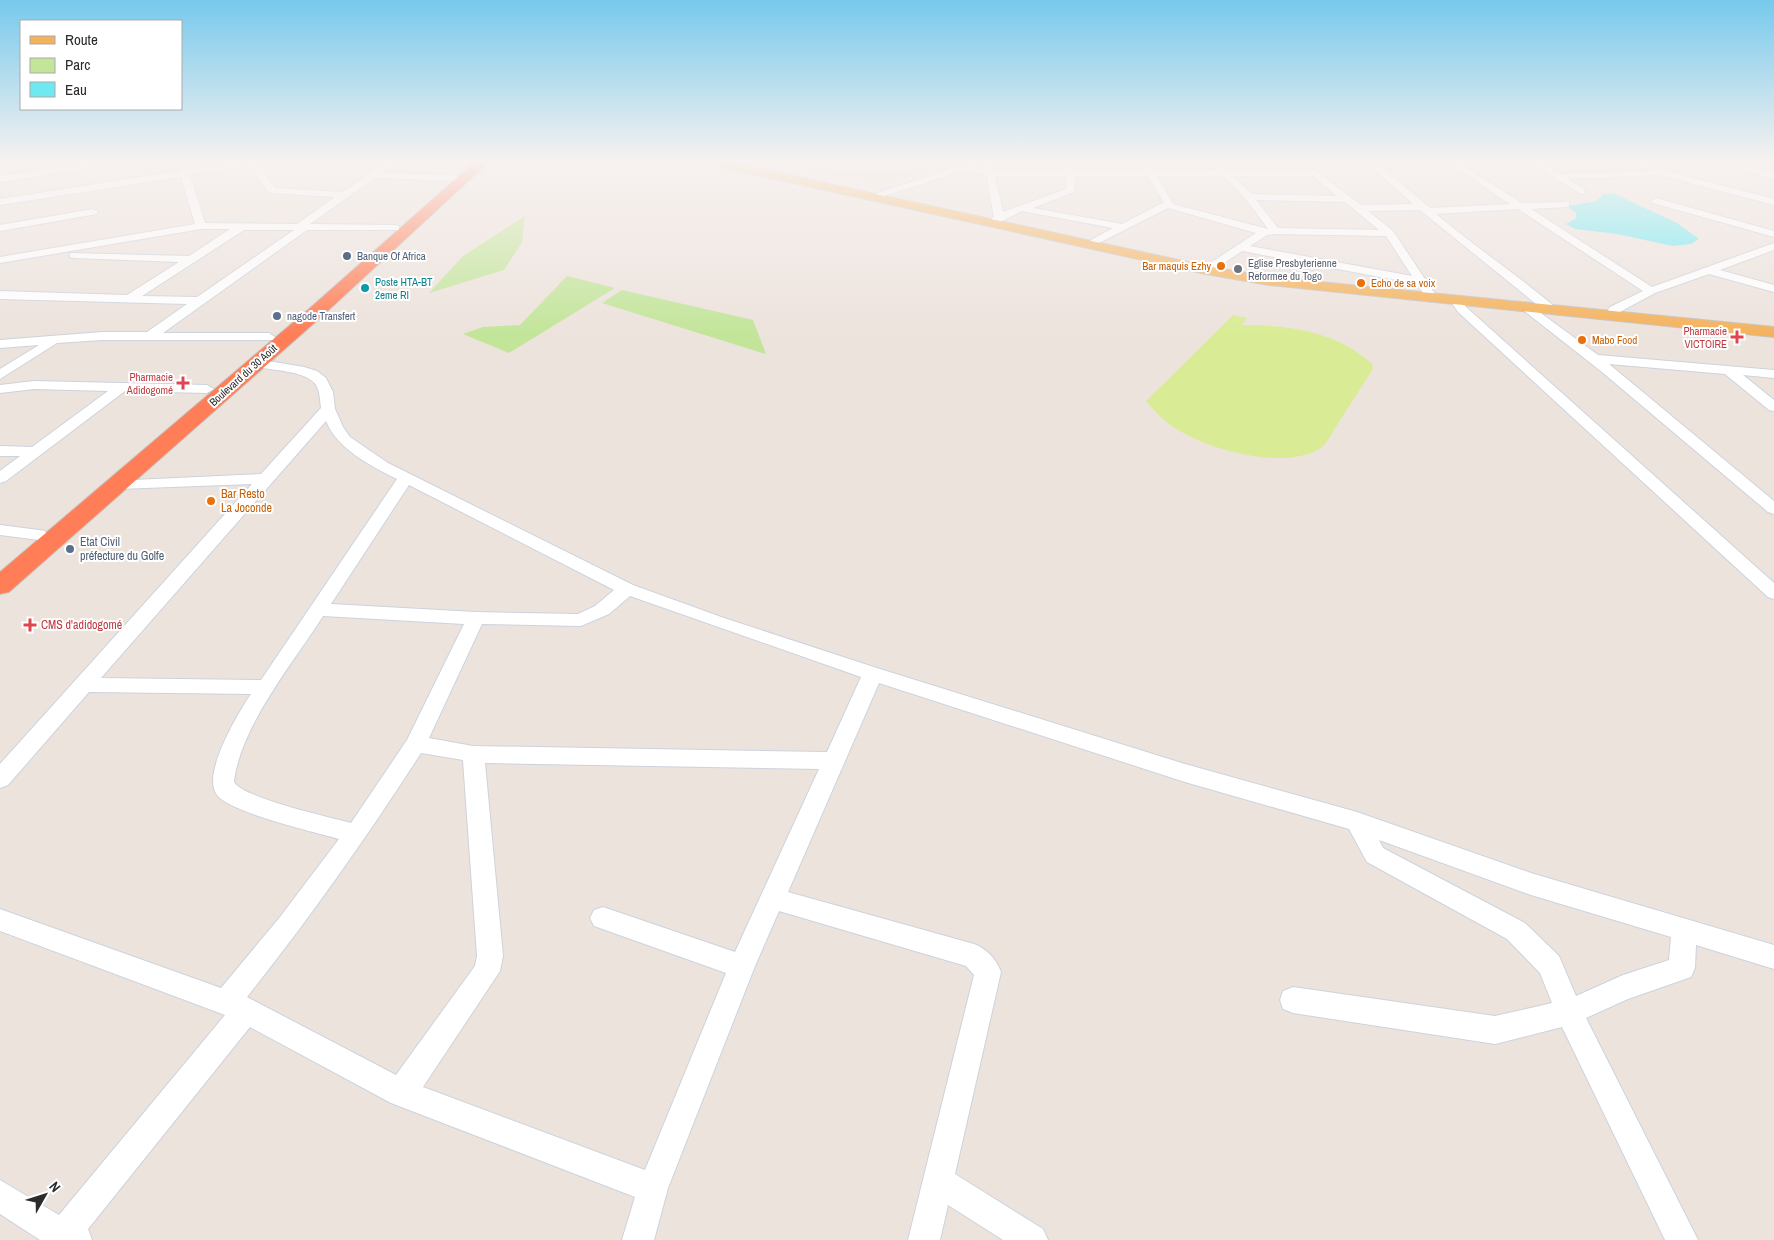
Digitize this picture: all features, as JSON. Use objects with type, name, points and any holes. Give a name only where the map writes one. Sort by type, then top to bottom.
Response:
[{"type":"highway","name":"Boulevard du 30 Août","points":[[217,389],[256,363],[406,219]]},
{"type":"highway","name":"Boulevard du 30 Août","points":[[0,586],[108,484],[217,389],[269,337],[306,313],[416,219]]},
{"type":"highway","name":"Boulevard du 30 Août","points":[[0,567],[39,535],[108,484]]},
{"type":"main road","points":[[990,219],[1211,267],[1272,277],[1426,288],[1548,307],[1774,332]]},
{"type":"main road","points":[[996,220],[1206,270],[1268,281],[1527,307],[1614,310],[1774,327]]},
{"type":"street","points":[[0,228],[30,219]]},
{"type":"street","points":[[94,219],[96,234]]},
{"type":"street","points":[[200,219],[202,226]]},
{"type":"street","points":[[150,336],[314,219]]},
{"type":"street","points":[[1078,219],[1122,227]]},
{"type":"street","points":[[1095,242],[1139,219]]},
{"type":"street","points":[[1217,219],[1264,232],[1389,233]]},
{"type":"street","points":[[1266,219],[1275,231]]},
{"type":"street","points":[[1373,219],[1389,233],[1426,288]]},
{"type":"street","points":[[1436,219],[1548,307]]},
{"type":"street","points":[[1541,219],[1651,291]]},
{"type":"street","points":[[1720,219],[1774,234]]},
{"type":"street","points":[[0,260],[37,254],[96,234],[202,226],[395,228]]},
{"type":"street","points":[[129,299],[241,227]]},
{"type":"street","points":[[1211,267],[1264,232]]},
{"type":"street","points":[[1614,310],[1651,291],[1712,271],[1774,246]]},
{"type":"street","points":[[1242,248],[1426,288]]},
{"type":"street","points":[[37,254],[190,259]]},
{"type":"street","points":[[1712,271],[1774,289]]},
{"type":"street","points":[[0,295],[199,301]]},
{"type":"street","points":[[0,305],[15,296]]},
{"type":"street","points":[[1456,300],[1462,309],[1774,593]]},
{"type":"street","points":[[1527,307],[1594,359],[1774,509]]},
{"type":"street","points":[[0,344],[56,339],[150,336],[269,337]]},
{"type":"street","points":[[0,375],[56,339]]},
{"type":"street","points":[[1594,359],[1774,374]]},
{"type":"street","points":[[256,363],[312,374],[321,381],[326,392],[328,409],[336,428],[345,440],[406,479],[627,589],[717,622],[873,674],[1185,773],[1357,822],[1531,884],[1684,932],[1774,957]]},
{"type":"street","points":[[1728,370],[1774,407]]},
{"type":"street","points":[[0,389],[34,385],[217,389]]},
{"type":"street","points":[[0,478],[121,388]]},
{"type":"street","points":[[0,779],[328,409]]},
{"type":"street","points":[[0,450],[34,452]]},
{"type":"street","points":[[108,484],[265,478]]},
{"type":"street","points":[[356,834],[259,806],[231,795],[224,789],[223,779],[237,736],[265,686],[320,610],[406,479]]},
{"type":"street","points":[[0,530],[39,535]]},
{"type":"street","points":[[320,610],[476,618],[582,620],[602,610],[627,589]]},
{"type":"street","points":[[0,1196],[69,1238],[236,1006],[289,924],[356,834],[416,744],[476,618]]},
{"type":"street","points":[[638,1240],[653,1188],[742,966],[873,674]]},
{"type":"street","points":[[83,685],[265,686]]},
{"type":"street","points":[[416,744],[473,754],[833,761]]},
{"type":"street","points":[[401,1093],[490,964],[473,754]]},
{"type":"street","points":[[1357,822],[1375,855],[1516,931],[1550,965],[1570,1012],[1682,1240]]},
{"type":"street","points":[[772,898],[974,956],[988,972],[924,1240]]},
{"type":"street","points":[[603,918],[742,966]]},
{"type":"street","points":[[0,920],[236,1006],[401,1093],[653,1188]]},
{"type":"street","points":[[1293,1000],[1495,1030],[1570,1012],[1623,988],[1682,968],[1684,932]]},
{"type":"street","points":[[938,1181],[1032,1240]]},
{"type":"green space","points":[[521,219],[525,219],[522,242],[504,270],[429,293],[463,256]]},
{"type":"green space","points":[[567,276],[615,288],[509,353],[463,334],[483,327],[520,325]]},
{"type":"green space","points":[[622,290],[753,320],[766,354],[602,303]]},
{"type":"green space","points":[[1233,315],[1247,318],[1242,325],[1277,326],[1328,337],[1358,353],[1372,364],[1373,369],[1323,446],[1309,454],[1292,457],[1272,458],[1231,451],[1211,445],[1180,431],[1162,418],[1146,401]]},
{"type":"water","points":[[1575,219],[1668,219],[1699,239],[1691,244],[1673,246],[1617,234],[1575,229],[1566,224]]},
{"type":"place","name":"Banque Of Africa","points":[[347,256]]},
{"type":"place","name":"Bar maquis Ezhy","points":[[1221,266]]},
{"type":"place","name":"Eglise Presbyterienne Reformee du Togo","points":[[1238,269]]},
{"type":"place","name":"Echo de sa voix","points":[[1361,283]]},
{"type":"place","name":"Poste HTA-BT 2eme RI","points":[[365,288]]},
{"type":"place","name":"nagode Transfert","points":[[277,316]]},
{"type":"place","name":"Pharmacie VICTOIRE","points":[[1737,337]]},
{"type":"place","name":"Mabo Food","points":[[1582,340]]},
{"type":"place","name":"Pharmacie Adidogomé","points":[[183,383]]},
{"type":"place","name":"Bar Resto La Joconde","points":[[211,501]]},
{"type":"place","name":"Etat Civil préfecture du Golfe","points":[[70,549]]},
{"type":"place","name":"CMS d'adidogomé","points":[[30,625]]}]
